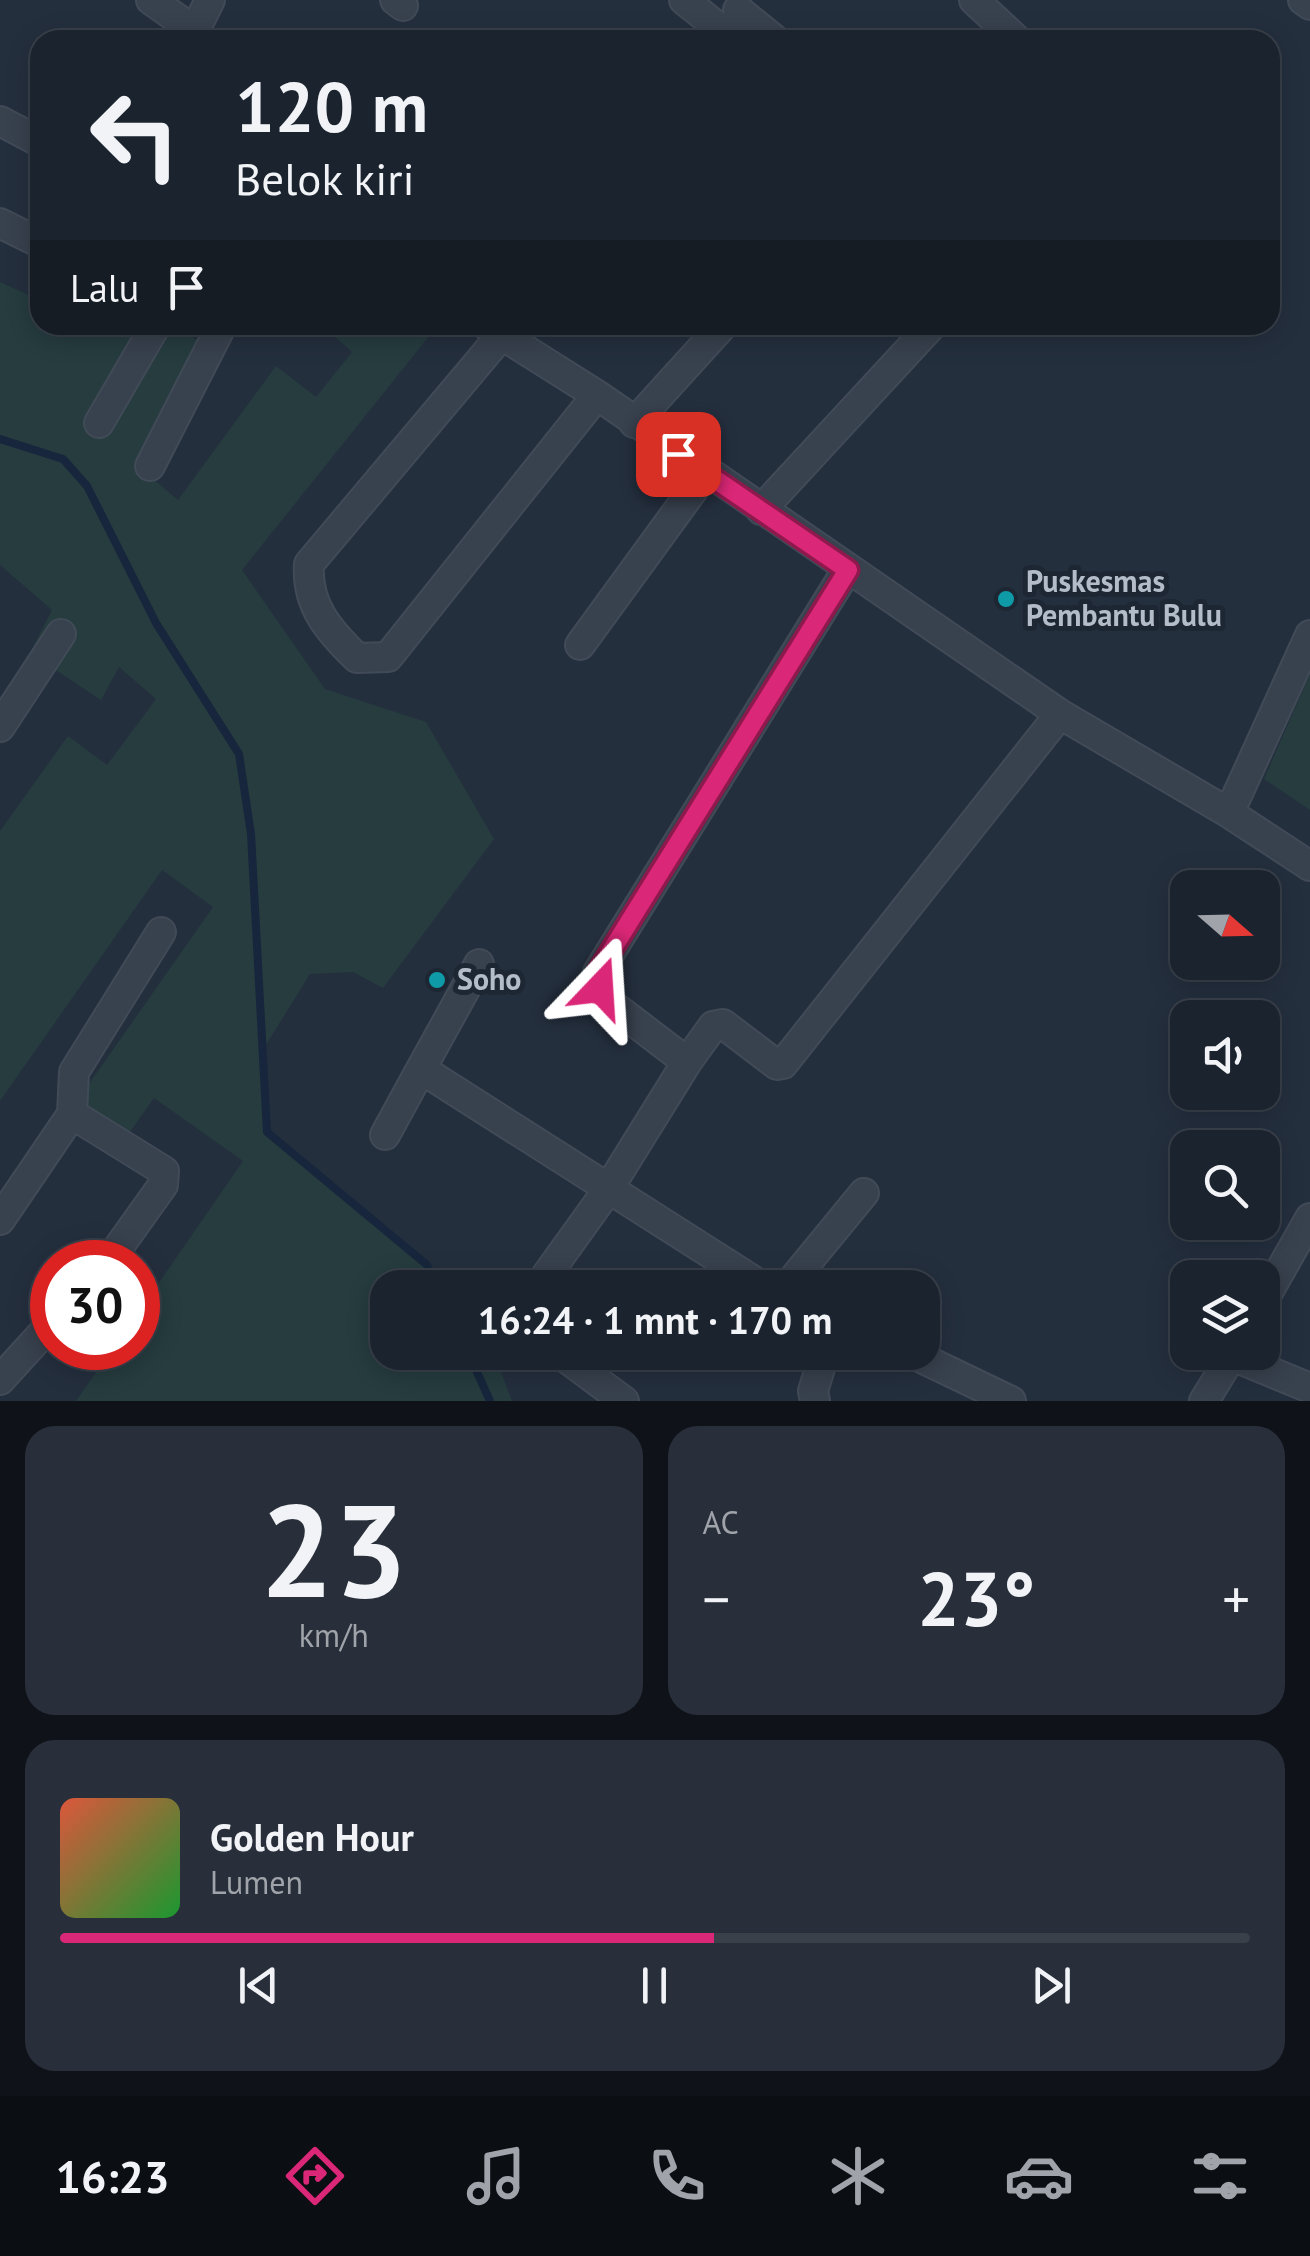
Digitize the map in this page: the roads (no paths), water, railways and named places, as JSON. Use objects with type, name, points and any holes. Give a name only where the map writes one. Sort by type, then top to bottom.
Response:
[{"type":"street","points":[[151,0],[186,30]]},
{"type":"street","points":[[193,30],[210,0]]},
{"type":"street","points":[[684,0],[722,30]]},
{"type":"street","points":[[974,0],[1006,30]]},
{"type":"street","points":[[1303,0],[1310,5]]},
{"type":"street","points":[[735,30],[739,5]]},
{"type":"street","points":[[739,5],[765,30]]},
{"type":"street","points":[[0,121],[30,137]]},
{"type":"street","points":[[0,223],[30,238]]},
{"type":"street","points":[[99,423],[150,335]]},
{"type":"street","points":[[150,466],[217,335]]},
{"type":"street","points":[[492,335],[310,564],[308,587],[328,630],[357,658],[388,657],[597,396]]},
{"type":"street","points":[[508,335],[1060,714],[1229,813],[1310,866]]},
{"type":"street","points":[[634,423],[714,335]]},
{"type":"street","points":[[761,510],[923,335]]},
{"type":"street","points":[[580,645],[706,472]]},
{"type":"street","points":[[687,1062],[607,1001],[598,972],[848,570]]},
{"type":"street","points":[[0,726],[60,634]]},
{"type":"street","points":[[1229,813],[1310,635]]},
{"type":"street","points":[[550,1270],[608,1190],[687,1062],[714,1026],[723,1024],[777,1064],[783,1064],[1060,714]]},
{"type":"street","points":[[0,1220],[72,1114],[74,1072],[162,932]]},
{"type":"street","points":[[385,1135],[480,964]]},
{"type":"street","points":[[421,1068],[736,1270]]},
{"type":"street","points":[[72,1114],[164,1171],[162,1185],[123,1240]]},
{"type":"street","points":[[801,1270],[864,1192]]},
{"type":"street","points":[[1280,1271],[1310,1218]]},
{"type":"street","points":[[5,1366],[30,1344]]},
{"type":"street","points":[[940,1367],[1011,1401]]},
{"type":"street","points":[[582,1370],[624,1401]]},
{"type":"street","points":[[815,1401],[813,1391],[819,1370]]},
{"type":"street","points":[[1204,1401],[1224,1370]]},
{"type":"street","points":[[1270,1370],[1310,1388]]},
{"type":"waterway","points":[[0,439],[63,459],[87,486],[156,623],[239,754],[251,834],[267,1132],[429,1270]]},
{"type":"waterway","points":[[476,1370],[490,1401]]},
{"type":"place","name":"Puskesmas Pembantu Bulu","points":[[1006,599]]},
{"type":"place","name":"Soho","points":[[437,980]]}]
